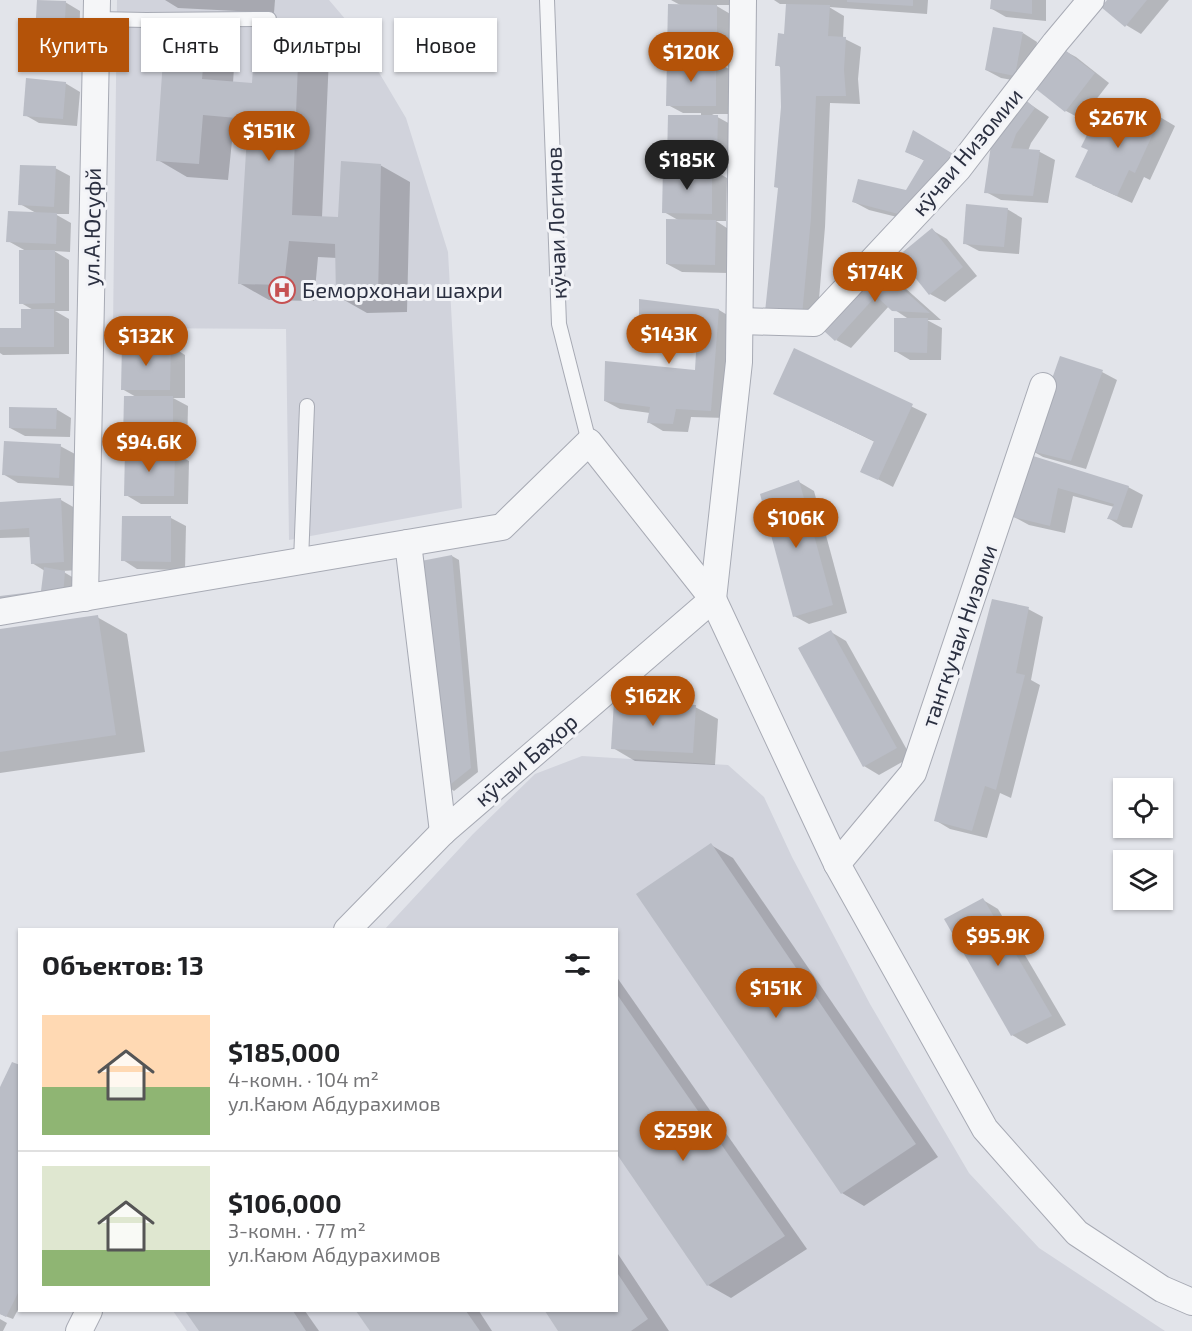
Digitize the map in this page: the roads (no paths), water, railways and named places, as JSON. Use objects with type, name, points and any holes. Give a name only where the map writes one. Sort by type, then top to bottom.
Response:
[{"type":"street","points":[[713,599],[740,362],[742,0]]},
{"type":"street","name":"кӯчаи Низомии","points":[[740,321],[814,324],[958,169],[1091,0]]},
{"type":"street","name":"ул.А.Юсуфй","points":[[85,598],[96,9]]},
{"type":"street","name":"тангкучаи Низоми","points":[[837,864],[913,773],[1043,386]]},
{"type":"street","points":[[0,612],[502,527],[589,442],[713,599],[837,864],[985,1129],[1077,1233],[1162,1289],[1192,1302]]},
{"type":"street","points":[[408,543],[443,832]]},
{"type":"street","name":"кӯчаи Баҳор","points":[[349,928],[443,832],[713,599]]},
{"type":"street","points":[[79,1331],[88,1312]]},
{"type":"lane","name":"кӯчаи Логинов","points":[[547,0],[560,324],[589,442]]},
{"type":"lane","points":[[96,9],[146,20],[252,19]]},
{"type":"lane","points":[[301,561],[307,406]]},
{"type":"place","name":"Беморхонаи шахри","points":[[282,290]]}]
